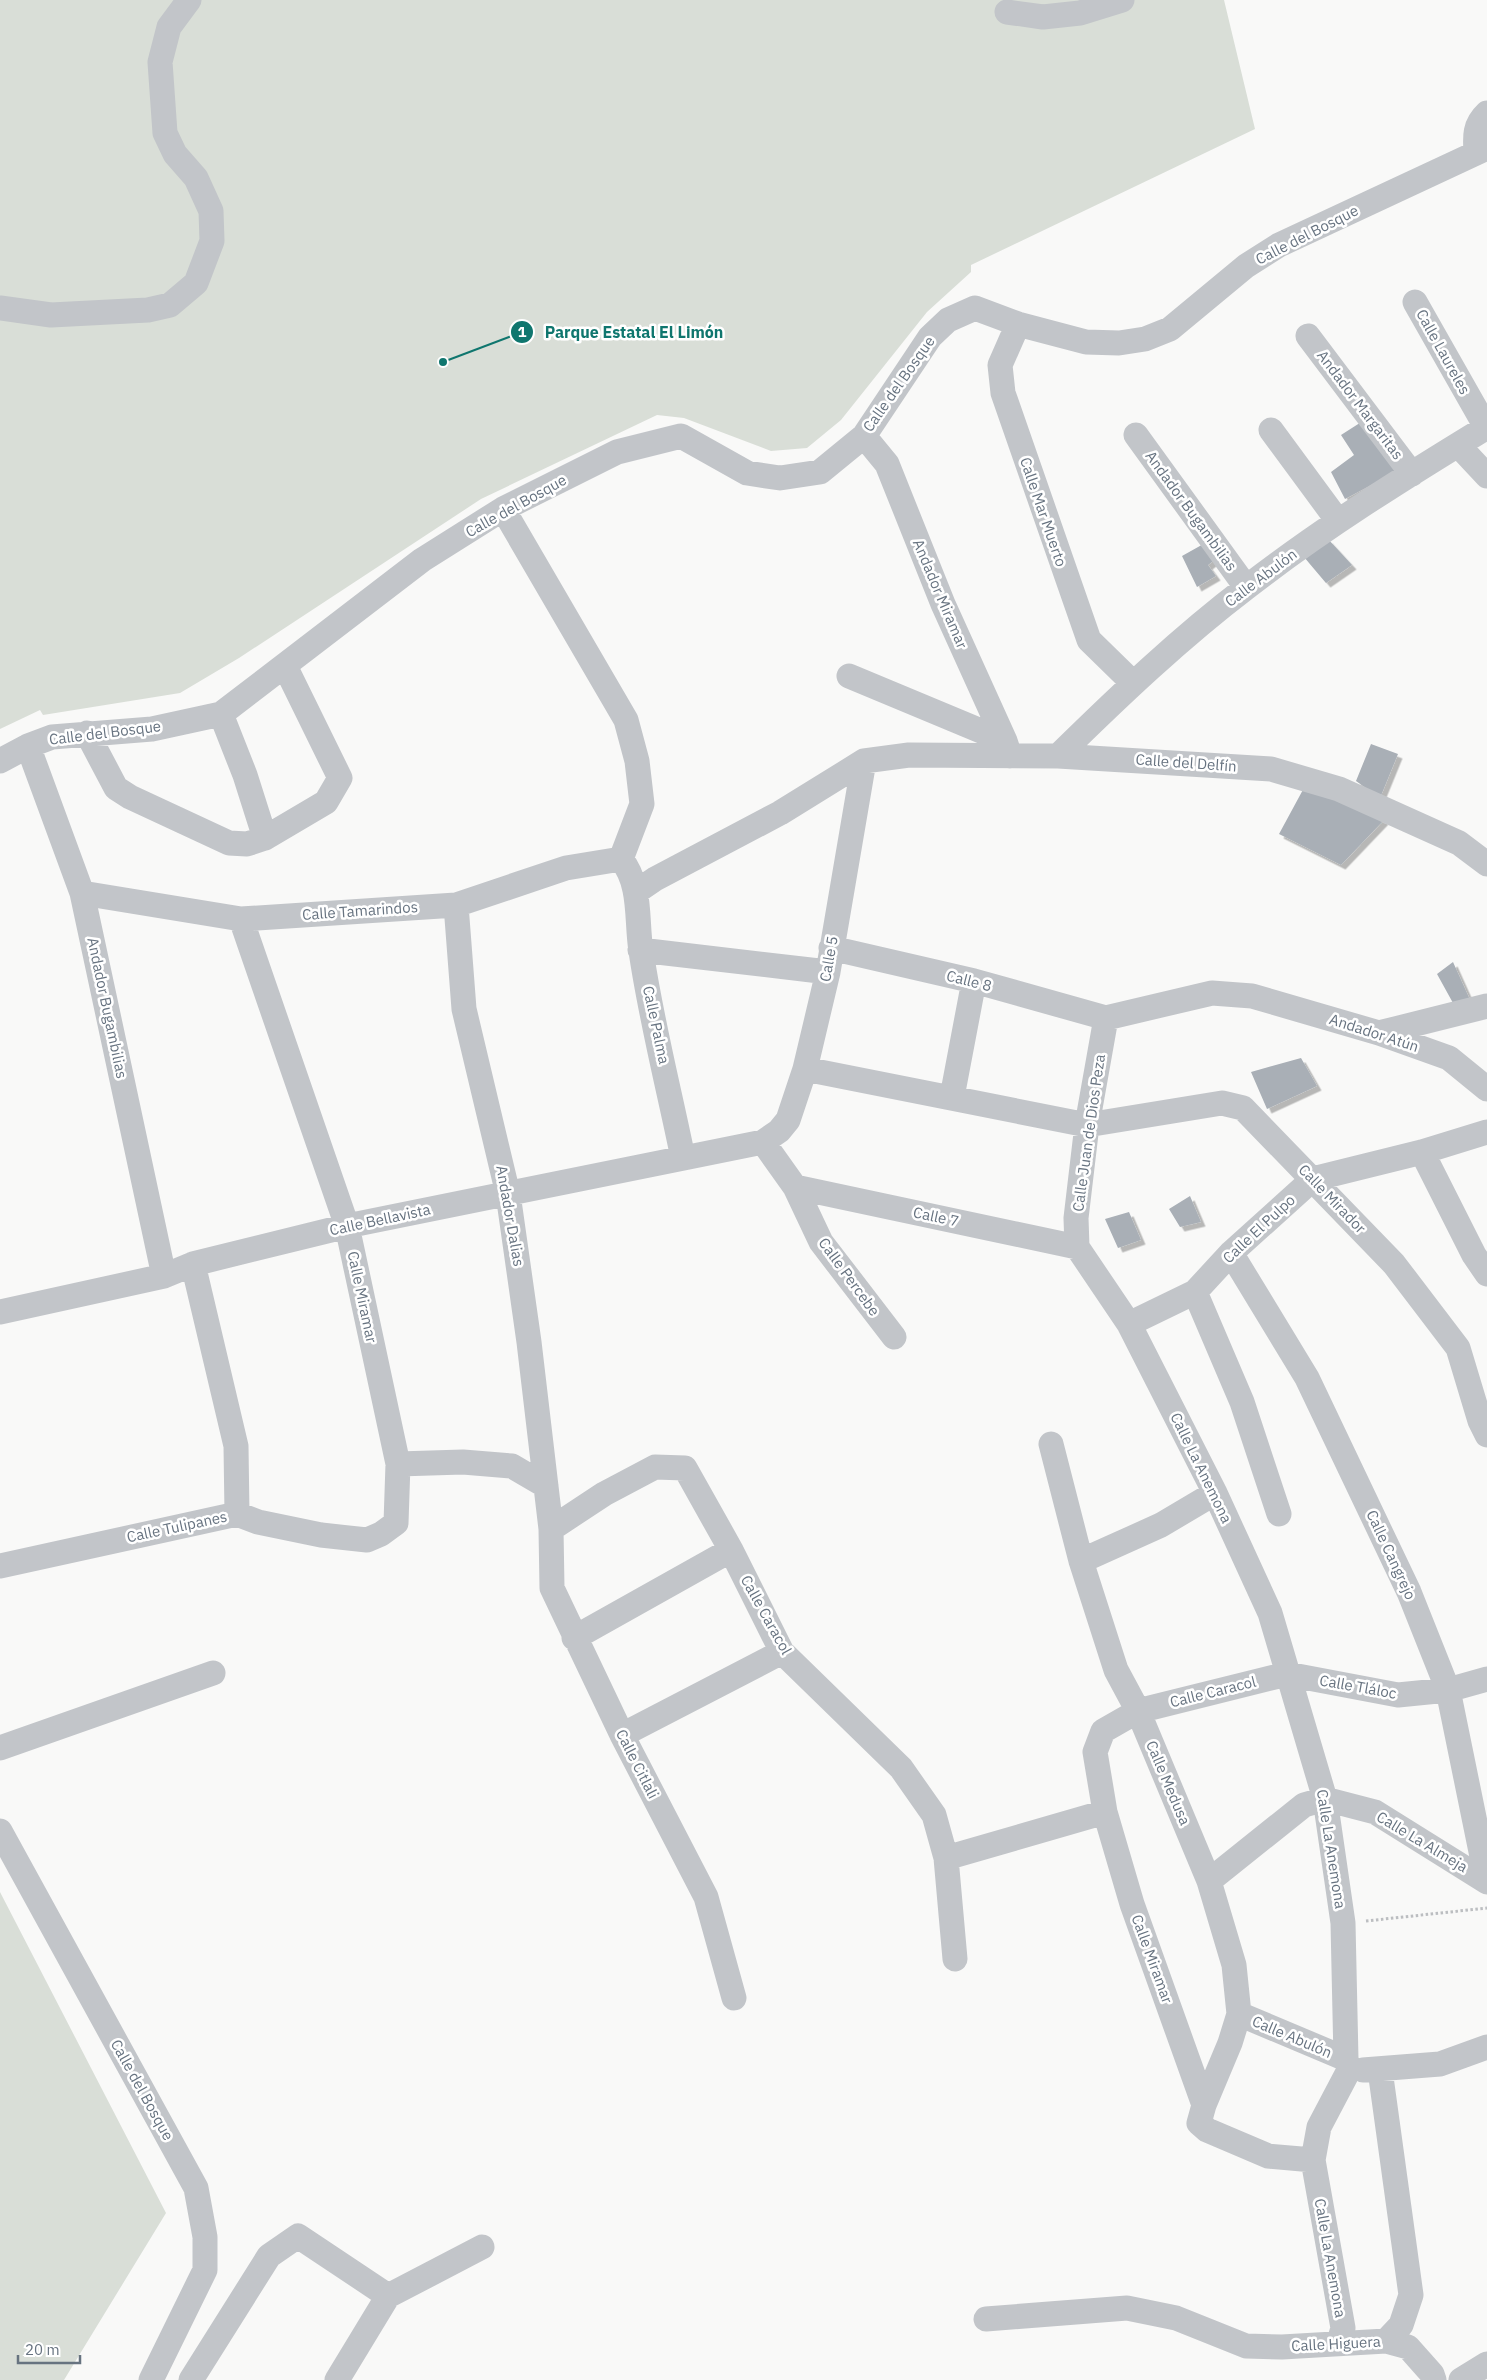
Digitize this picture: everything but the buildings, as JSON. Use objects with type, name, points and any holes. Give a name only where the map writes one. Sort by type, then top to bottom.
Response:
[{"type":"street","points":[[0,308],[51,315],[148,310],[170,305],[196,283],[212,241],[211,210],[196,178],[175,154],[165,133],[160,62],[169,27],[189,0]]},
{"type":"street","points":[[1007,12],[1043,17],[1080,13],[1122,0]]},
{"type":"street","points":[[1482,150],[1474,133],[1481,118],[1487,113]]},
{"type":"street","name":"Calle del Bosque","points":[[0,761],[28,746],[52,737],[152,730],[221,714],[422,560],[504,509],[617,452],[681,436],[747,473],[780,478],[820,472],[864,436],[930,337],[948,320],[975,308],[1018,324],[1086,342],[1119,344],[1145,339],[1170,329],[1246,266],[1279,246],[1482,150]]},
{"type":"street","name":"Calle Laureles","points":[[1415,302],[1487,427]]},
{"type":"street","name":"Calle Mar Muerto","points":[[1018,324],[1000,365],[1003,394],[1089,640],[1133,682]]},
{"type":"street","name":"Andador Margaritas","points":[[1308,336],[1412,474]]},
{"type":"street","name":"Calle Abulón","points":[[1058,756],[1133,682],[1246,587],[1338,521],[1487,427]]},
{"type":"street","points":[[1271,430],[1338,521]]},
{"type":"street","name":"Andador Bugambilias","points":[[1136,435],[1246,587]]},
{"type":"street","name":"Andador Miramar","points":[[864,436],[887,464],[943,604],[1007,749]]},
{"type":"street","points":[[1458,445],[1487,476]]},
{"type":"street","points":[[504,509],[626,720],[637,761],[642,804],[625,863]]},
{"type":"street","points":[[88,733],[116,788],[130,797],[229,843],[247,844],[265,838],[326,802],[340,778],[285,666]]},
{"type":"street","points":[[850,676],[1007,749]]},
{"type":"street","points":[[221,714],[245,775],[265,838]]},
{"type":"street","name":"Andador Bugambilias","points":[[28,746],[82,893],[164,1276]]},
{"type":"street","name":"Calle del Delfín","points":[[864,762],[909,755],[1007,749],[1058,756],[1271,768],[1340,789],[1459,843],[1487,864]]},
{"type":"street","points":[[636,892],[655,879],[780,813],[864,762]]},
{"type":"street","name":"Calle 5","points":[[763,1142],[779,1131],[788,1120],[805,1069],[830,960],[864,762]]},
{"type":"street","name":"Calle Palma","points":[[625,863],[636,892],[640,950],[683,1158]]},
{"type":"street","name":"Calle Tamarindos","points":[[82,893],[241,919],[456,905],[566,868],[625,863]]},
{"type":"street","name":"Andador Dalias","points":[[456,905],[464,1010],[508,1194],[529,1342],[551,1529]]},
{"type":"street","name":"Calle Miramar","points":[[241,919],[347,1226],[398,1464],[396,1523],[381,1534]]},
{"type":"street","name":"Calle 8","points":[[640,950],[830,960],[974,981],[1106,1018]]},
{"type":"street","points":[[952,1097],[974,981]]},
{"type":"street","name":"Andador Atún","points":[[1106,1018],[1212,993],[1252,996],[1379,1033],[1449,1058],[1487,1089]]},
{"type":"street","points":[[1379,1033],[1487,1006]]},
{"type":"street","name":"Calle Juan de Dios Peza","points":[[1077,1247],[1076,1218],[1087,1126],[1106,1018]]},
{"type":"street","points":[[805,1069],[952,1097],[1087,1126]]},
{"type":"street","name":"Calle Mirador","points":[[1087,1126],[1222,1103],[1243,1108],[1394,1264],[1458,1348],[1485,1424]]},
{"type":"street","name":"Calle El Pulpo","points":[[1129,1324],[1195,1292],[1231,1254],[1313,1179],[1422,1152],[1487,1132]]},
{"type":"street","name":"Calle Bellavista","points":[[1,1308],[164,1276],[193,1264],[347,1226],[763,1142]]},
{"type":"street","name":"Calle Percebe","points":[[763,1142],[795,1188],[821,1242],[894,1337]]},
{"type":"street","points":[[1422,1152],[1483,1260]]},
{"type":"street","name":"Calle 7","points":[[795,1188],[1077,1247]]},
{"type":"street","points":[[1077,1247],[1129,1324]]},
{"type":"street","name":"Calle Cangrejo","points":[[1231,1254],[1306,1378],[1409,1592],[1448,1690],[1487,1882]]},
{"type":"street","points":[[193,1264],[236,1446],[237,1514]]},
{"type":"street","points":[[1195,1292],[1242,1402],[1278,1514]]},
{"type":"street","name":"Calle La Anemona","points":[[1129,1324],[1215,1493],[1270,1613],[1325,1799],[1343,1923],[1348,2065],[1319,2127],[1313,2160],[1343,2328],[1339,2342]]},
{"type":"street","name":"Calle Medusa","points":[[1052,1444],[1081,1561],[1116,1670],[1138,1711],[1210,1881],[1234,1965],[1239,2014],[1230,2043],[1202,2114]]},
{"type":"street","points":[[398,1464],[463,1462],[512,1466],[546,1486]]},
{"type":"street","name":"Calle Caracol","points":[[551,1529],[604,1494],[655,1467],[685,1468],[731,1550],[782,1652],[901,1768],[934,1815],[946,1858],[955,1959]]},
{"type":"street","points":[[1081,1561],[1160,1525],[1215,1493]]},
{"type":"street","name":"Calle Tulipanes","points":[[0,1566],[237,1514],[258,1522],[321,1535],[367,1540],[381,1534]]},
{"type":"street","name":"Calle Citlali","points":[[551,1529],[552,1588],[574,1638],[622,1735],[706,1897],[734,1998]]},
{"type":"street","points":[[574,1638],[731,1550]]},
{"type":"street","points":[[622,1735],[782,1652]]},
{"type":"street","points":[[0,1748],[212,1674]]},
{"type":"street","name":"Calle Tláloc","points":[[1287,1674],[1398,1695],[1448,1690],[1487,1679]]},
{"type":"street","name":"Calle Caracol","points":[[1105,1812],[1095,1752],[1103,1731],[1138,1711],[1287,1674]]},
{"type":"street","points":[[1210,1881],[1304,1805],[1325,1799]]},
{"type":"street","name":"Calle La Almeja","points":[[1325,1799],[1374,1812],[1487,1882]]},
{"type":"street","points":[[946,1858],[1105,1812]]},
{"type":"street","name":"Calle Miramar","points":[[1105,1812],[1132,1904],[1202,2114]]},
{"type":"street","name":"Calle del Bosque","points":[[0,1831],[196,2188],[205,2237],[205,2270],[157,2370]]},
{"type":"street","name":"Calle Abulón","points":[[1239,2014],[1348,2065],[1380,2070],[1440,2064],[1487,2047]]},
{"type":"street","points":[[1380,2070],[1410,2296],[1401,2325],[1386,2341]]},
{"type":"street","points":[[1202,2114],[1207,2130],[1268,2156],[1313,2160]]},
{"type":"street","points":[[157,2370],[191,2380],[269,2256],[298,2236],[388,2296]]},
{"type":"street","points":[[337,2380],[388,2296],[482,2247]]},
{"type":"street","name":"Calle Higuera","points":[[986,2319],[1127,2308],[1176,2318],[1246,2346],[1282,2347],[1339,2342],[1366,2344],[1386,2341],[1408,2347],[1432,2374],[1434,2380]]},
{"type":"street","points":[[1461,2380],[1487,2364]]},
{"type":"path","points":[[1343,1923],[1487,1908]]},
{"type":"shaded area","points":[[0,0],[1224,0],[1255,129],[971,265],[971,272],[927,312],[841,420],[807,448],[771,451],[684,418],[657,415],[481,499],[239,658],[180,693],[43,715],[40,710],[0,729]]},
{"type":"shaded area","points":[[0,1892],[166,2213],[64,2380],[0,2380]]},
{"type":"place","name":"Parque Estatal El Limón","points":[[443,362]]}]
